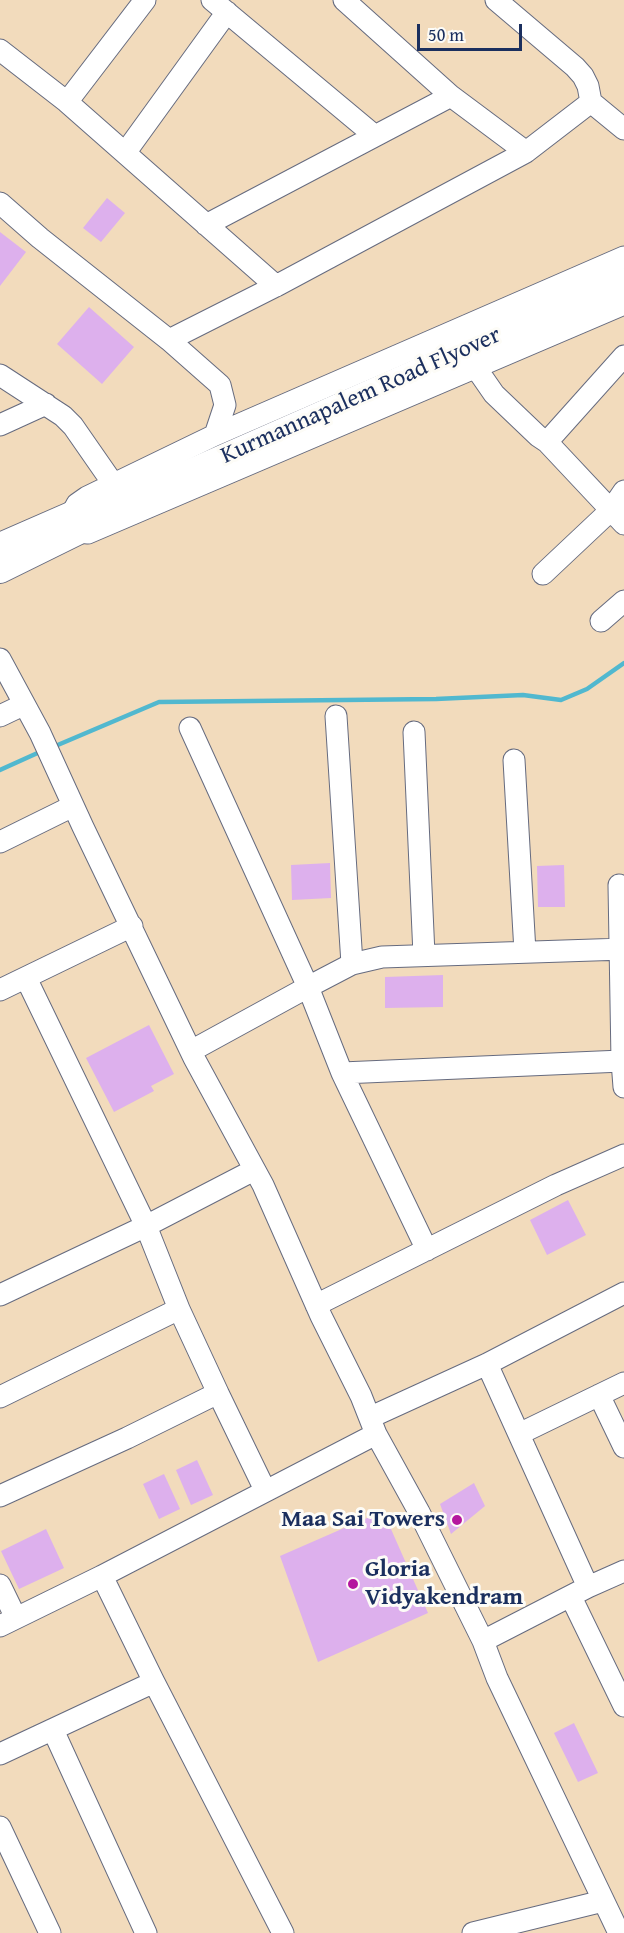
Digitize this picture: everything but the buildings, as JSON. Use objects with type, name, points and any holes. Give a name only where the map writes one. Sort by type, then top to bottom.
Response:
[{"type":"main road","name":"Kurmannapalem Road Flyover","points":[[74,523],[172,479],[623,302]]},
{"type":"main road","points":[[0,546],[74,523]]},
{"type":"main road","points":[[0,570],[74,523]]},
{"type":"street","points":[[67,102],[146,0]]},
{"type":"street","points":[[344,0],[451,96],[526,152]]},
{"type":"street","points":[[496,0],[575,67],[588,86],[591,102],[624,129]]},
{"type":"street","points":[[125,153],[220,6],[375,136]]},
{"type":"street","points":[[0,50],[67,102],[276,286]]},
{"type":"street","points":[[206,225],[451,96]]},
{"type":"street","points":[[169,340],[276,286],[526,152],[591,102]]},
{"type":"street","points":[[0,203],[40,238],[169,340],[220,385],[225,405],[215,435]]},
{"type":"street","points":[[623,302],[476,368],[88,533],[74,523],[77,504],[87,497],[215,435],[624,257]]},
{"type":"street","points":[[547,442],[624,356]]},
{"type":"street","points":[[476,368],[494,394],[547,442],[618,517]]},
{"type":"street","points":[[0,375],[63,416],[73,426],[114,485]]},
{"type":"street","points":[[0,424],[45,404]]},
{"type":"street","points":[[543,574],[618,517],[624,491]]},
{"type":"street","points":[[601,621],[624,601]]},
{"type":"street","points":[[0,660],[40,733],[191,1051],[254,1170],[373,1426],[483,1641],[497,1678],[619,1933]]},
{"type":"street","points":[[0,716],[23,705]]},
{"type":"street","points":[[336,716],[352,964]]},
{"type":"street","points":[[190,728],[308,987],[342,1073],[427,1250]]},
{"type":"street","points":[[414,732],[424,955]]},
{"type":"street","points":[[514,760],[525,952]]},
{"type":"street","points":[[0,842],[73,806]]},
{"type":"street","points":[[619,885],[623,949],[622,1061],[624,1087]]},
{"type":"street","points":[[0,990],[132,926]]},
{"type":"street","points":[[191,1051],[352,964],[382,957],[623,949]]},
{"type":"street","points":[[26,978],[146,1226],[179,1309],[265,1490]]},
{"type":"street","points":[[342,1073],[622,1061]]},
{"type":"street","points":[[316,1305],[556,1185],[624,1155]]},
{"type":"street","points":[[0,1294],[146,1226],[254,1170]]},
{"type":"street","points":[[0,1585],[8,1622],[102,1576],[265,1490],[373,1426],[624,1293]]},
{"type":"street","points":[[0,1396],[179,1309]]},
{"type":"street","points":[[487,1364],[519,1434],[624,1706]]},
{"type":"street","points":[[519,1434],[624,1383]]},
{"type":"street","points":[[0,1496],[127,1438],[218,1393]]},
{"type":"street","points":[[599,1395],[624,1447]]},
{"type":"street","points":[[483,1641],[624,1571]]},
{"type":"street","points":[[102,1576],[283,1933]]},
{"type":"street","points":[[0,1754],[154,1682]]},
{"type":"street","points":[[53,1730],[146,1933]]},
{"type":"street","points":[[0,1827],[6,1854],[45,1931]]},
{"type":"street","points":[[473,1933],[603,1901]]},
{"type":"waterway","points":[[53,747],[159,702],[436,699],[523,695],[561,700],[587,689],[624,663]]},
{"type":"waterway","points":[[0,770],[42,751]]},
{"type":"place","name":"Maa Sai Towers","points":[[457,1520]]},
{"type":"place","name":"Gloria Vidyakendram","points":[[353,1584]]}]
